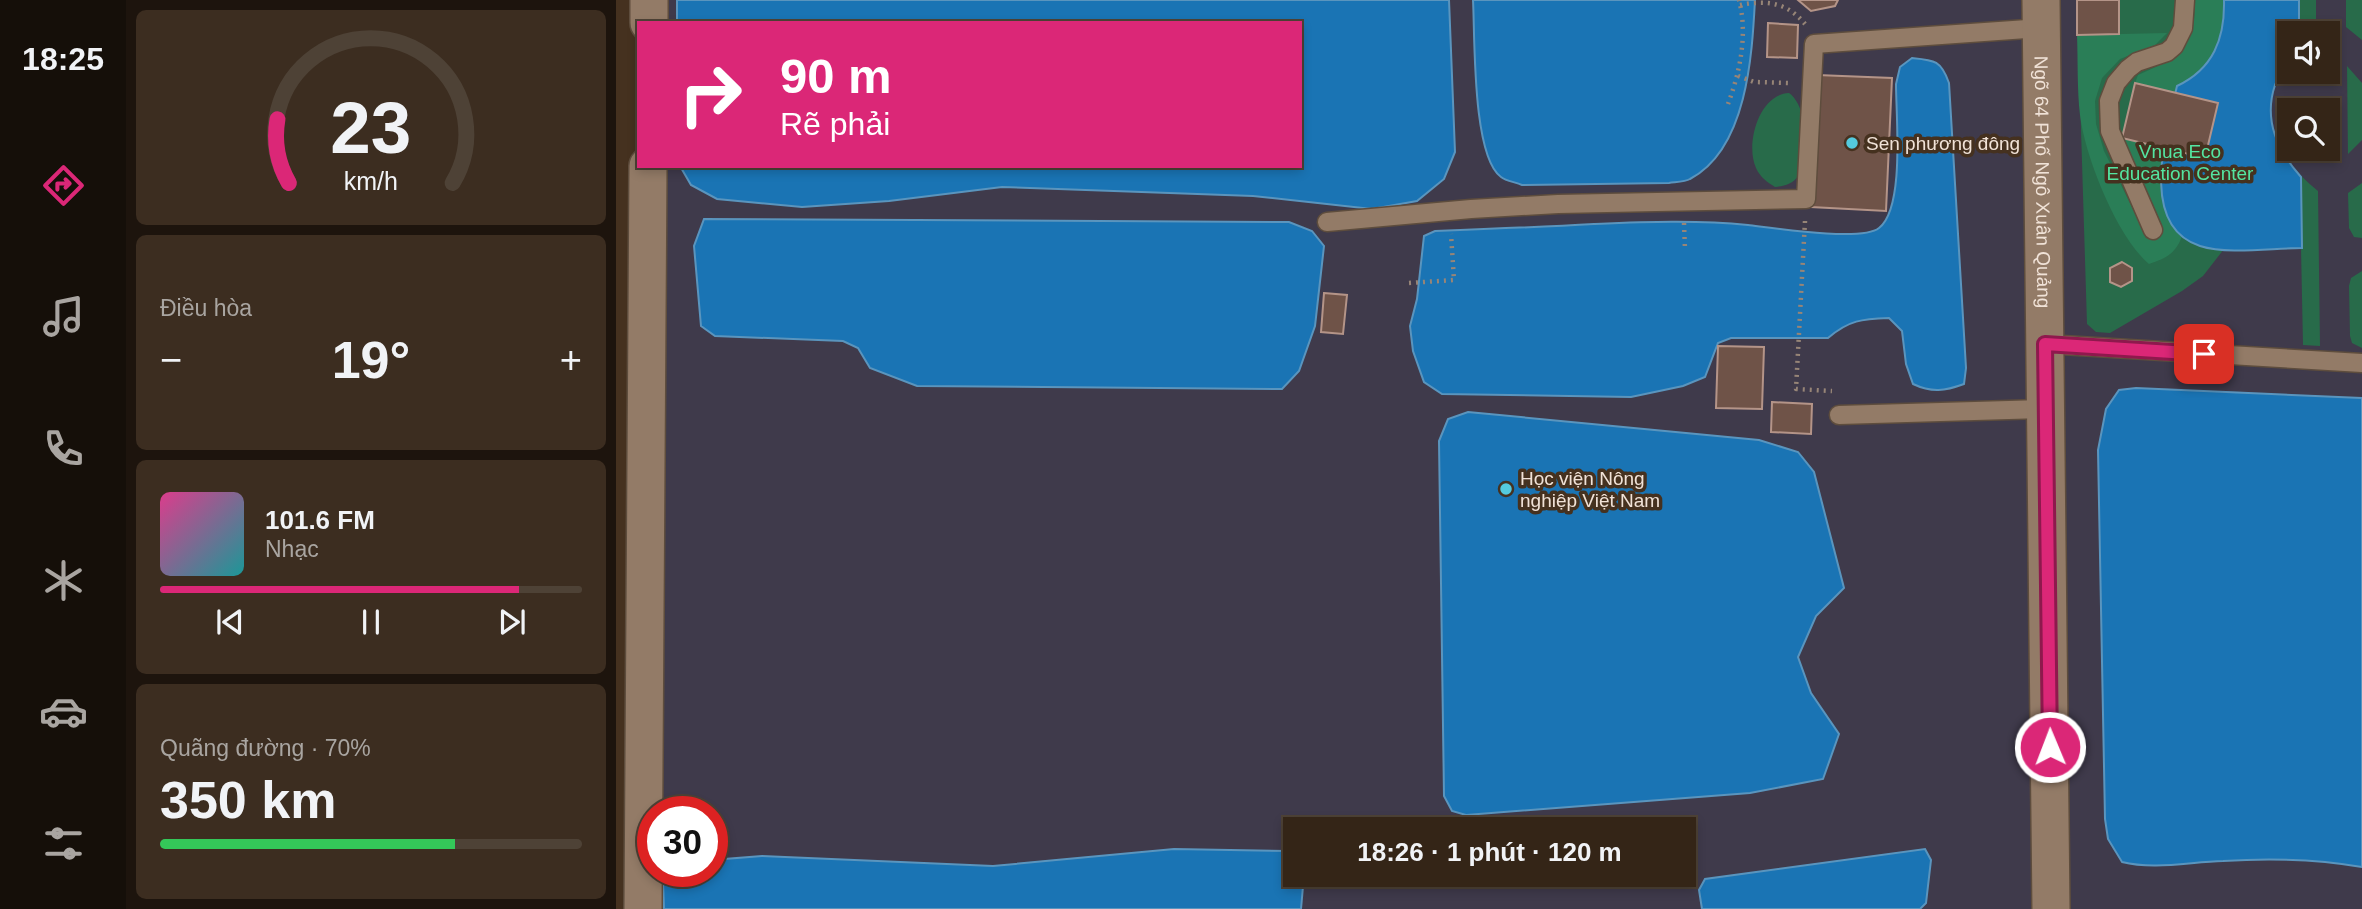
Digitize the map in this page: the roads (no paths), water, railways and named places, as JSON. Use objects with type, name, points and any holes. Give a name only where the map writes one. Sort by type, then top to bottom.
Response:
[{"type":"street","points":[[649,0],[649,21]]},
{"type":"street","name":"Ngõ 64 Phố Ngô Xuân Quảng","points":[[2041,14],[2051,909]]},
{"type":"street","points":[[643,909],[648,168]]},
{"type":"lane","points":[[2153,230],[2110,131],[2109,101],[2116,83],[2137,62],[2167,52],[2174,46],[2183,28],[2185,0]]},
{"type":"lane","points":[[1327,222],[1558,204],[1805,199],[1814,44],[2041,14]]},
{"type":"lane","points":[[2045,344],[2362,363]]},
{"type":"lane","points":[[1839,415],[2046,409]]},
{"type":"water","points":[[677,0],[1449,0],[1455,152],[1444,179],[1417,201],[1372,209],[1253,196],[1002,187],[889,201],[802,207],[717,199],[691,185],[681,168],[1302,168],[1302,21],[677,21]]},
{"type":"water","points":[[1473,0],[1755,0],[1752,47],[1743,99],[1724,146],[1709,165],[1690,179],[1680,182],[1522,185],[1501,177],[1492,165],[1480,121]]},
{"type":"water","points":[[2224,0],[2299,0],[2299,21],[2277,21],[2277,81],[2271,111],[2277,139],[2277,161],[2289,161],[2301,177],[2302,248],[2237,251],[2211,249],[2181,235],[2168,219],[2162,198],[2161,175],[2163,151],[2177,86],[2200,71],[2208,62],[2219,40]]},
{"type":"water","points":[[1912,58],[1936,63],[1949,83],[1966,368],[1964,384],[1938,390],[1913,384],[1906,364],[1902,331],[1889,318],[1856,322],[1843,327],[1828,338],[1731,338],[1718,343],[1705,377],[1683,386],[1631,397],[1442,394],[1424,382],[1413,351],[1410,326],[1417,299],[1424,236],[1435,231],[1671,222],[1729,223],[1837,234],[1870,232],[1879,228],[1893,202],[1896,182],[1896,84],[1900,67]]},
{"type":"water","points":[[704,219],[1289,222],[1312,231],[1324,246],[1315,326],[1299,371],[1282,389],[917,386],[870,368],[858,348],[843,341],[715,336],[701,326],[694,246]]},
{"type":"water","points":[[2136,388],[2362,398],[2362,867],[2275,859],[2134,864],[2122,862],[2108,839],[2105,819],[2098,450],[2106,409],[2119,390]]},
{"type":"water","points":[[1468,412],[1759,440],[1798,452],[1814,472],[1844,588],[1816,616],[1798,657],[1811,693],[1839,734],[1823,779],[1750,793],[1466,815],[1452,811],[1444,796],[1439,441],[1448,419]]},
{"type":"water","points":[[1174,849],[1283,851],[1283,887],[1303,887],[1301,909],[664,909],[663,887],[728,887],[728,859],[762,856],[993,866]]},
{"type":"water","points":[[1925,849],[1931,860],[1926,903],[1920,909],[1702,909],[1699,890],[1705,879]]},
{"type":"place","name":"Sen phương đông","points":[[1852,143]]},
{"type":"place","name":"Học viện Nông nghiệp Việt Nam","points":[[1506,489]]},
{"type":"park label","name":"Vnua Eco Education Center","points":[[2180,162]]}]
